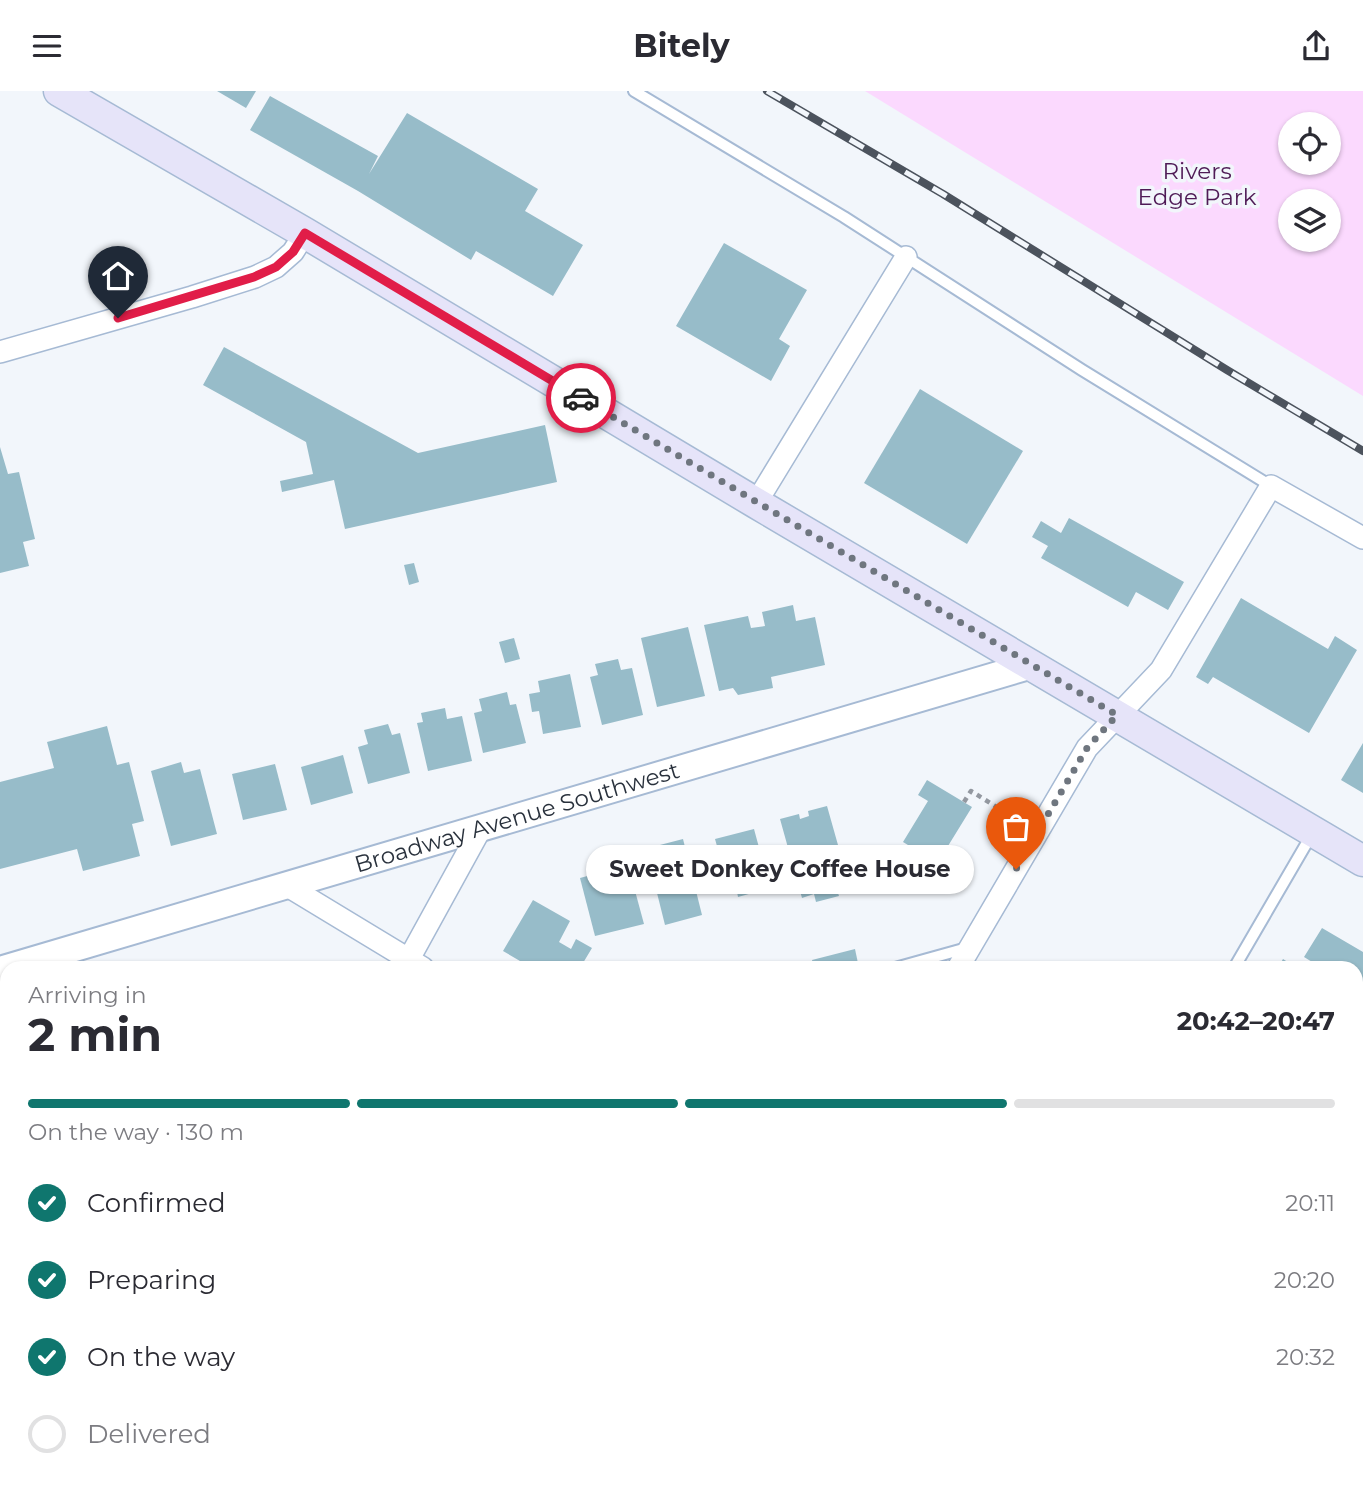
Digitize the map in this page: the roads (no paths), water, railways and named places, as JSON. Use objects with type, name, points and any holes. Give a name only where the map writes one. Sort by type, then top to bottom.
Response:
[{"type":"main road","points":[[59,91],[305,233],[1363,861]]},
{"type":"street","points":[[0,352],[254,277],[276,267],[293,252],[305,233]]},
{"type":"street","points":[[756,503],[906,257]]},
{"type":"street","points":[[962,961],[1087,748],[1161,670],[1271,486],[1363,538]]},
{"type":"street","name":"Broadway Avenue Southwest","points":[[30,961],[1032,665]]},
{"type":"street","points":[[414,961],[481,828]]},
{"type":"street","points":[[286,885],[406,961]]},
{"type":"lane","points":[[634,91],[906,257],[1094,378],[1271,486]]},
{"type":"lane","points":[[1238,961],[1314,832]]},
{"type":"lane","points":[[920,961],[970,947]]},
{"type":"railway","points":[[767,91],[943,194],[1363,451]]},
{"type":"place","name":"Sweet Donkey Coffee House","points":[[1016,869]]},
{"type":"park label","name":"Rivers Edge Park","points":[[1197,184]]}]
